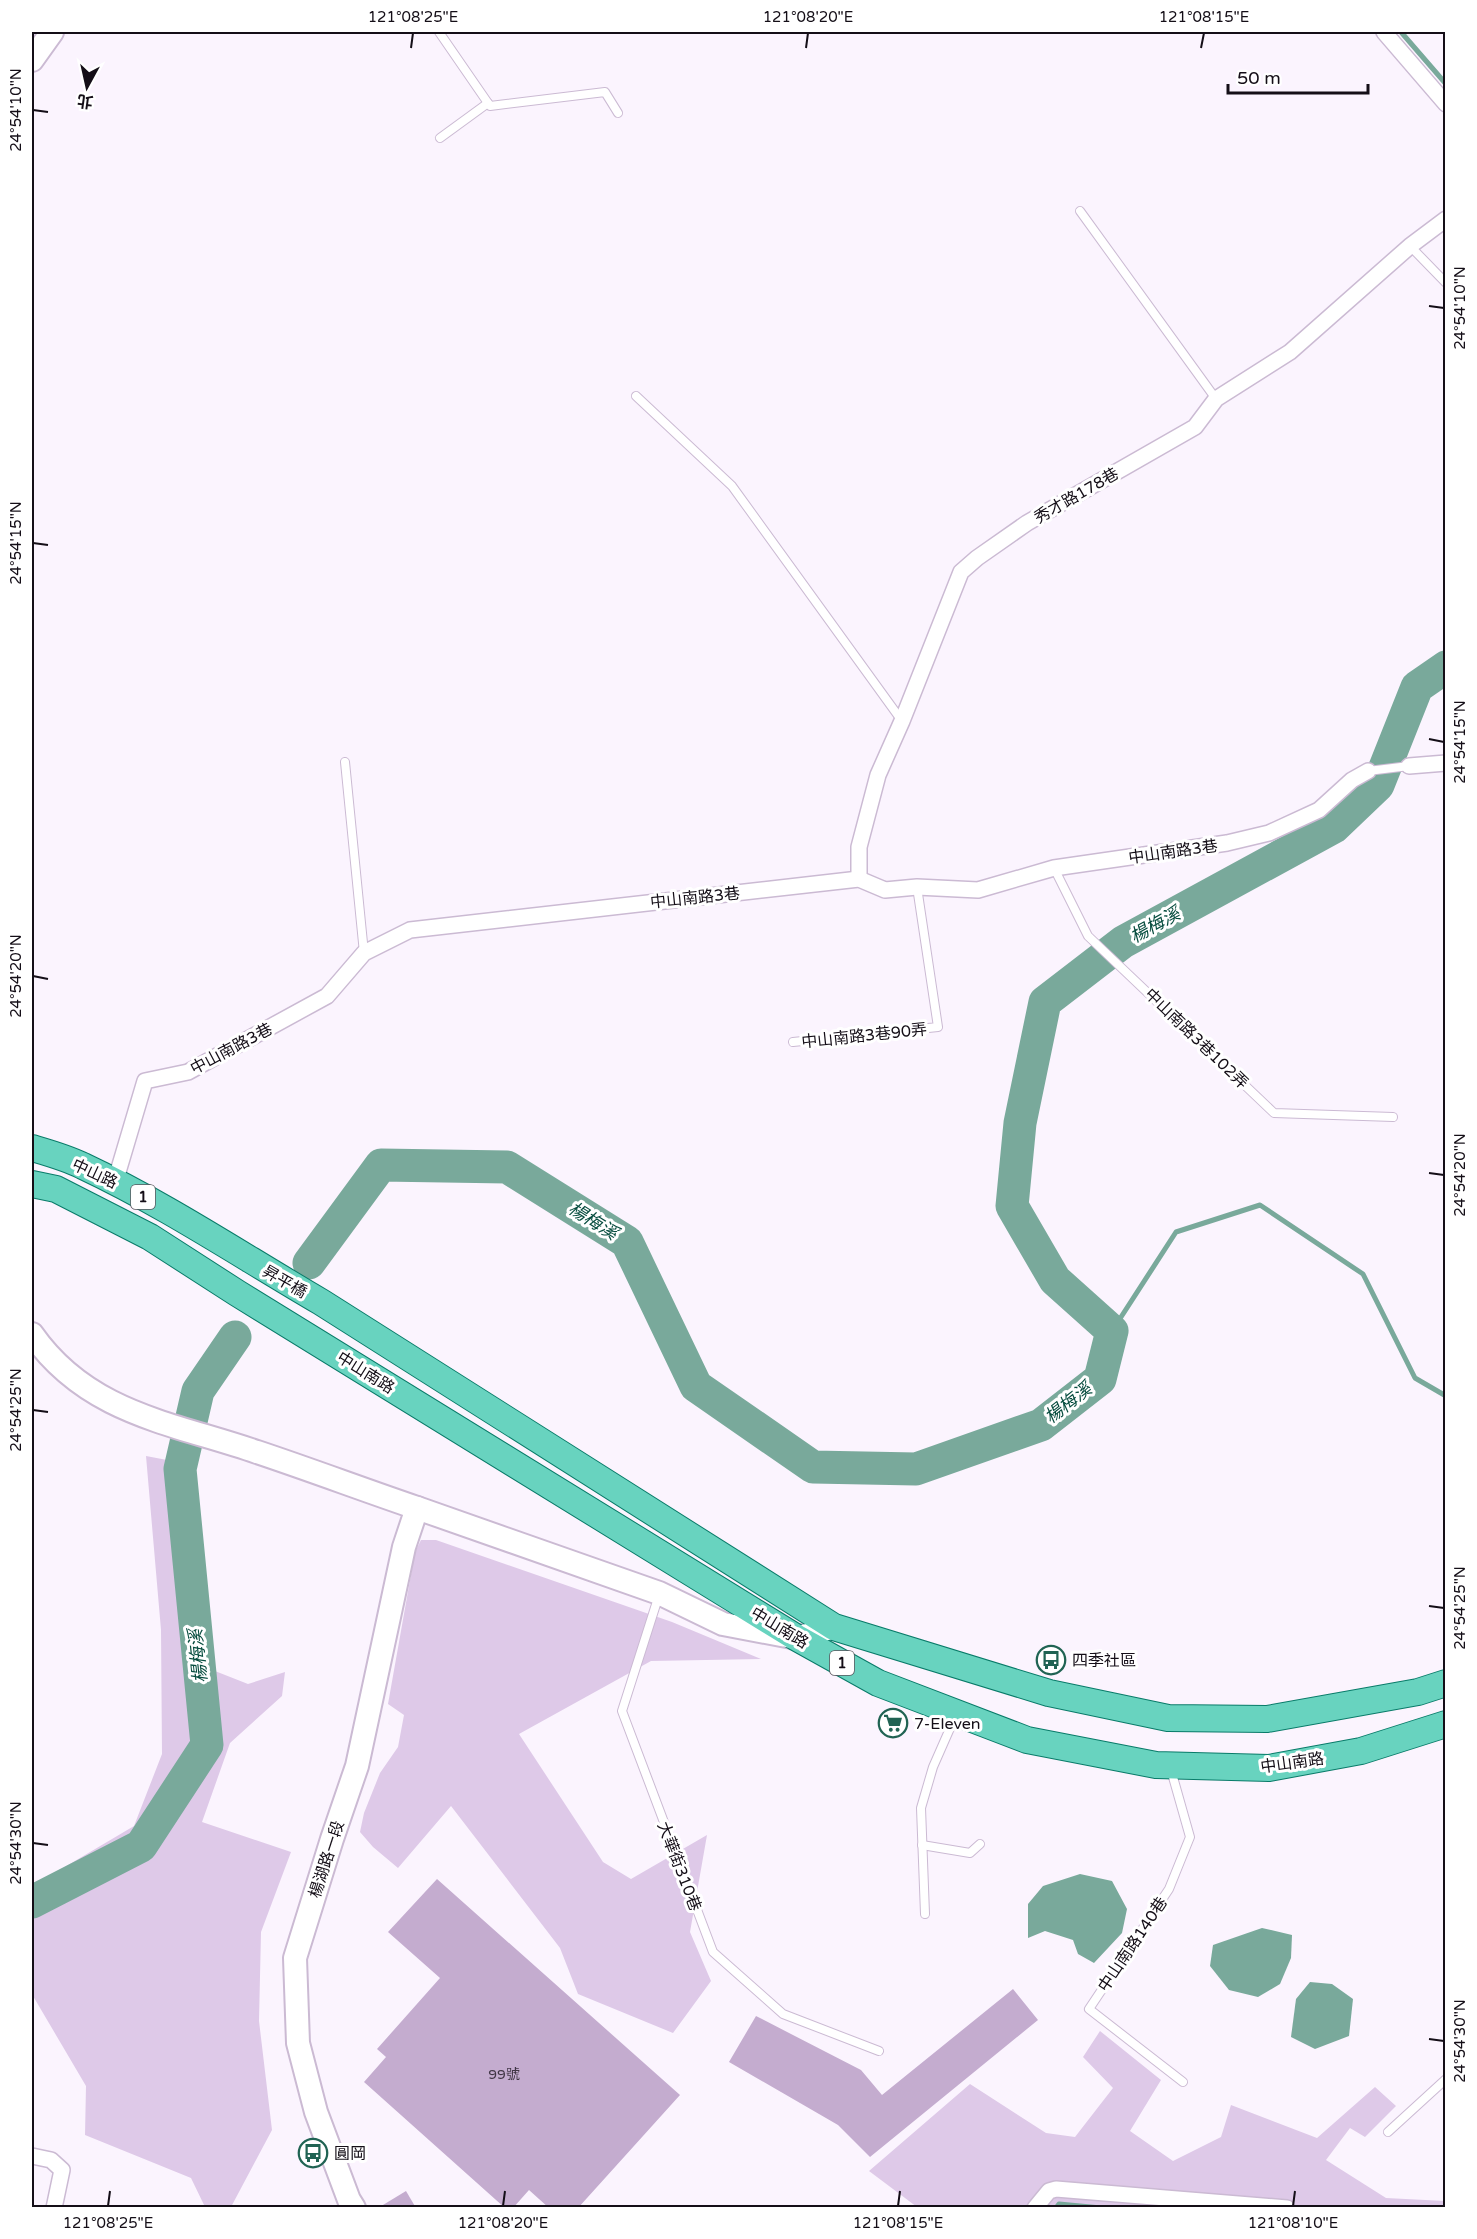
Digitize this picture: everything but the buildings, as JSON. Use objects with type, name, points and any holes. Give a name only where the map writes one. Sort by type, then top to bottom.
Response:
[{"type":"main road","name":"中山路","points":[[32,1148],[81,1165],[115,1182],[178,1215],[248,1260]]},
{"type":"main road","name":"中山路","points":[[32,1184],[56,1189],[150,1237],[308,1336]]},
{"type":"main road","name":"昇平橋","points":[[248,1260],[321,1302]]},
{"type":"main road","name":"中山南路","points":[[321,1302],[834,1627],[1049,1693],[1168,1718],[1267,1719],[1418,1692],[1446,1683]]},
{"type":"main road","name":"中山南路","points":[[308,1336],[796,1638],[878,1683],[1027,1740],[1156,1765],[1269,1768],[1361,1751],[1446,1724]]},
{"type":"street","points":[[32,60],[52,32]]},
{"type":"street","points":[[1384,32],[1446,104]]},
{"type":"street","name":"秀才路178巷","points":[[859,879],[859,848],[878,775],[961,572],[1027,523],[1195,427],[1216,399],[1290,352],[1410,246],[1446,219]]},
{"type":"street","points":[[1409,766],[1446,763]]},
{"type":"street","name":"中山南路3巷","points":[[115,1182],[145,1081],[188,1072],[327,996],[364,953],[410,930],[859,879],[885,890],[917,887],[978,890],[1054,868],[1227,843],[1269,833],[1319,810],[1352,780],[1368,771]]},
{"type":"street","points":[[34,1341],[71,1376],[105,1400],[141,1417],[255,1451],[659,1593],[723,1624],[796,1638],[834,1627]]},
{"type":"street","name":"楊湖路一段","points":[[354,2208],[316,2112],[298,2043],[295,1958],[357,1766],[404,1547],[417,1508]]},
{"type":"street","points":[[32,2156],[51,2160],[62,2170],[54,2208]]},
{"type":"street","points":[[1035,2208],[1048,2191],[1056,2189],[1287,2208]]},
{"type":"lane","points":[[439,32],[490,106],[605,92],[618,113]]},
{"type":"lane","points":[[440,138],[488,102]]},
{"type":"lane","points":[[1080,211],[1216,399]]},
{"type":"lane","points":[[1410,246],[1446,283]]},
{"type":"lane","points":[[636,396],[732,486],[902,721]]},
{"type":"lane","points":[[345,762],[364,953]]},
{"type":"lane","points":[[1368,771],[1409,766]]},
{"type":"lane","name":"中山南路3巷102弄","points":[[1054,868],[1088,936],[1274,1113],[1393,1117]]},
{"type":"lane","name":"中山南路3巷90弄","points":[[793,1042],[938,1027],[917,887]]},
{"type":"lane","name":"大華街310巷","points":[[659,1593],[622,1711],[713,1952],[783,2014],[879,2051]]},
{"type":"lane","points":[[925,1914],[921,1808],[933,1767],[957,1713]]},
{"type":"lane","name":"中山南路140巷","points":[[1170,1766],[1190,1837],[1169,1889],[1089,2009],[1183,2082]]},
{"type":"lane","points":[[922,1845],[970,1853],[980,1844]]},
{"type":"lane","points":[[1388,2132],[1446,2079]]},
{"type":"shaded area","points":[[146,1456],[167,1460],[187,1660],[248,1684],[285,1672],[282,1696],[230,1743],[202,1822],[291,1852],[261,1932],[259,2021],[272,2130],[231,2207],[205,2207],[191,2178],[85,2135],[86,2086],[32,1996],[32,1905],[41,1881],[134,1826],[162,1754],[161,1630]]},
{"type":"shaded area","points":[[421,1540],[436,1540],[672,1622],[761,1659],[651,1661],[519,1734],[603,1862],[631,1879],[707,1835],[690,1932],[711,1981],[673,2033],[578,1994],[560,1948],[451,1806],[398,1868],[373,1847],[360,1832],[364,1813],[380,1773],[398,1747],[404,1715],[388,1704],[415,1552]]},
{"type":"shaded area","points":[[1080,1874],[1112,1881],[1127,1909],[1122,1933],[1094,1963],[1078,1954],[1073,1940],[1045,1931],[1028,1938],[1028,1904],[1043,1886]]},
{"type":"shaded area","points":[[1262,1928],[1292,1935],[1291,1958],[1280,1984],[1258,1997],[1229,1990],[1210,1966],[1213,1945]]},
{"type":"shaded area","points":[[1310,1982],[1332,1984],[1353,1999],[1349,2036],[1315,2049],[1291,2037],[1296,1999]]},
{"type":"shaded area","points":[[1100,2031],[1161,2080],[1130,2131],[1173,2161],[1221,2137],[1231,2105],[1317,2138],[1375,2087],[1396,2106],[1365,2137],[1350,2128],[1326,2160],[1386,2198],[1445,2201],[1445,2207],[917,2207],[869,2171],[970,2084],[1046,2133],[1075,2137],[1113,2088],[1083,2057]]},
{"type":"waterway","points":[[1401,32],[1446,84]]},
{"type":"waterway","name":"楊梅溪","points":[[309,1263],[381,1165],[507,1167],[627,1242],[696,1386],[813,1467],[916,1469],[1041,1425],[1100,1379],[1112,1331],[1055,1280],[1012,1206],[1020,1123],[1045,1002],[1123,942],[1334,827],[1378,785],[1417,687],[1446,667]]},
{"type":"waterway","points":[[1112,1331],[1176,1232],[1260,1205],[1363,1274],[1415,1378],[1446,1396]]},
{"type":"waterway","name":"楊梅溪","points":[[32,1902],[141,1846],[207,1745],[180,1469],[198,1391],[235,1337]]},
{"type":"waterway","points":[[1056,2208],[1059,2204],[1101,2208]]},
{"type":"place","name":"四季社區","points":[[1051,1660]]},
{"type":"place","name":"7-Eleven","points":[[893,1723]]},
{"type":"place","name":"圓岡","points":[[313,2153]]}]
